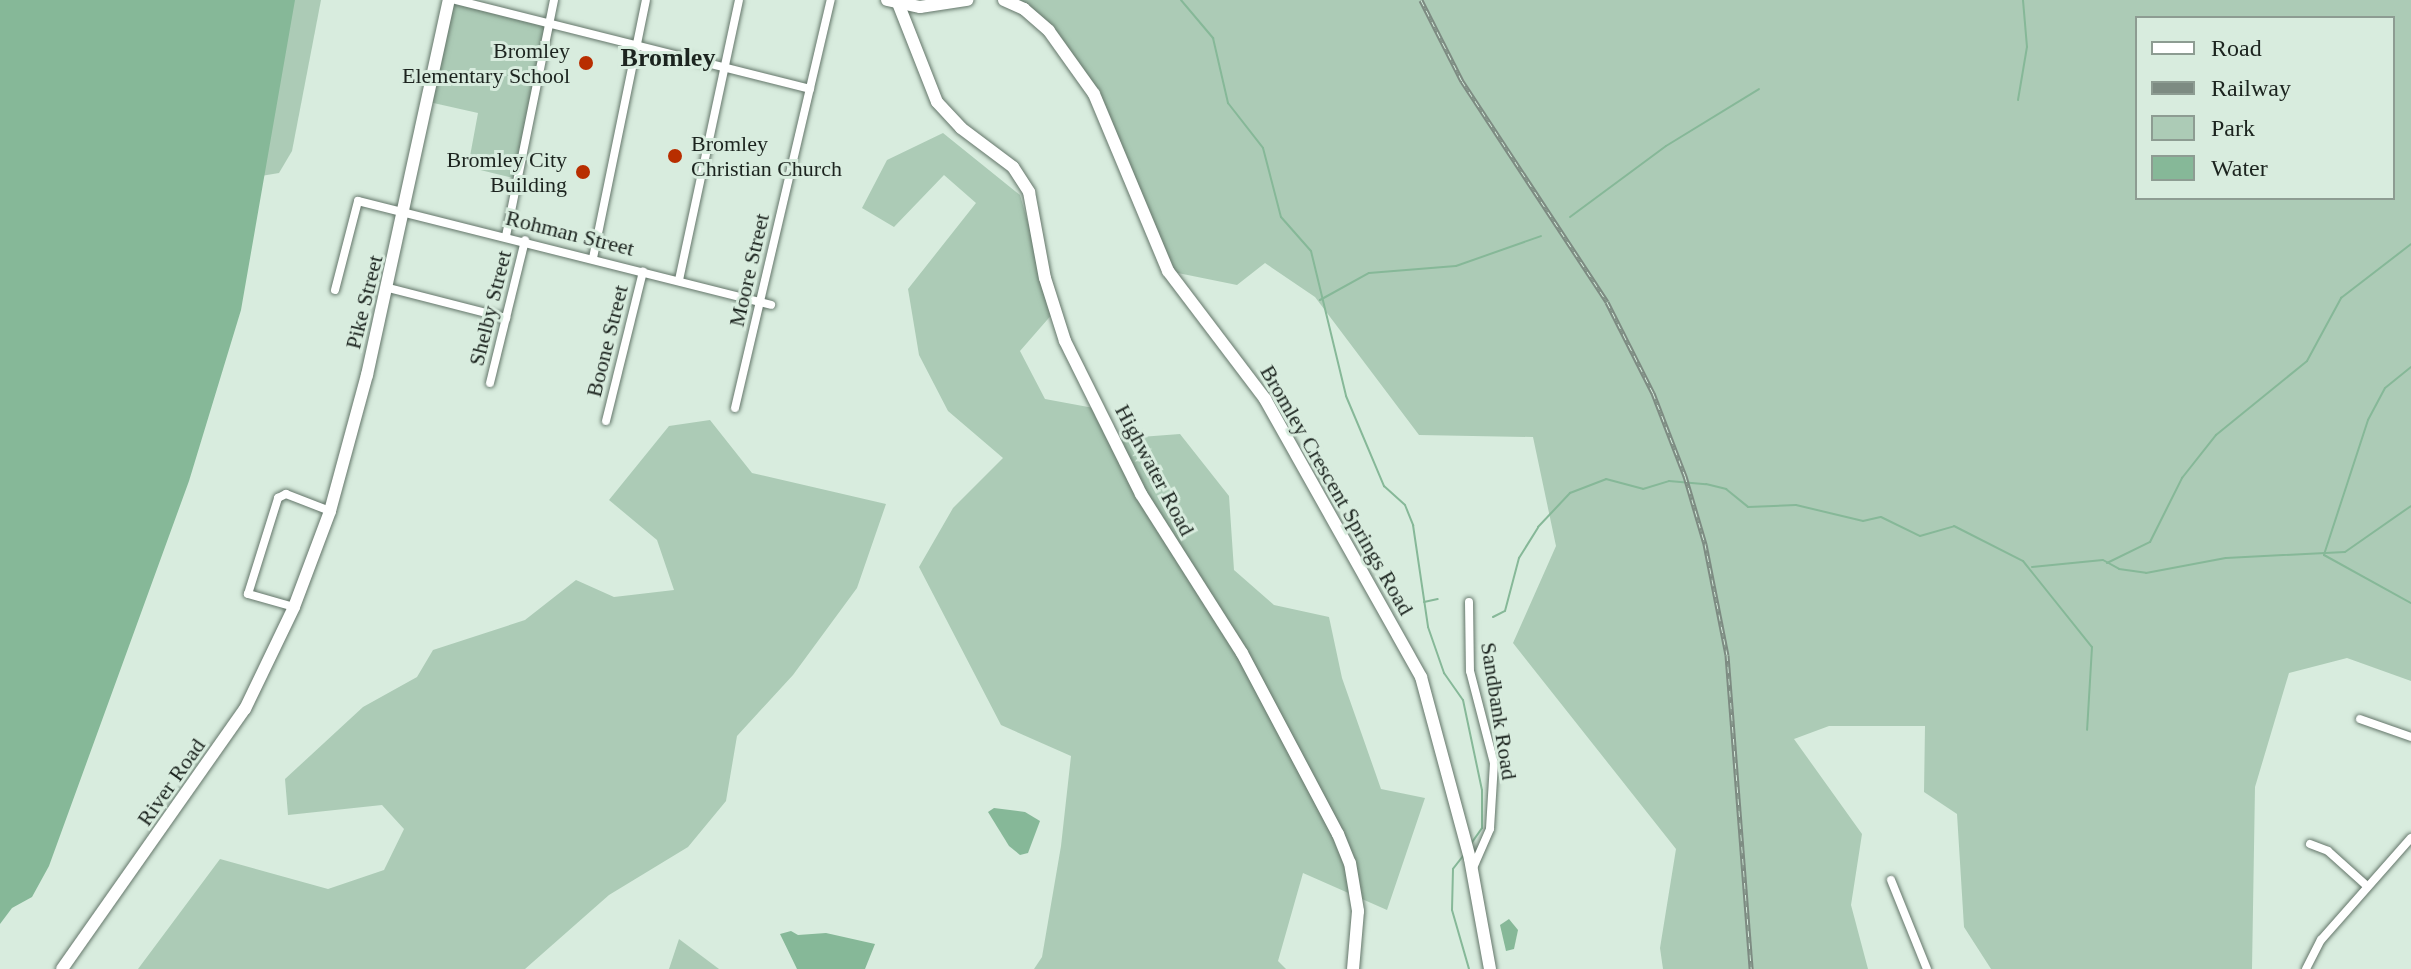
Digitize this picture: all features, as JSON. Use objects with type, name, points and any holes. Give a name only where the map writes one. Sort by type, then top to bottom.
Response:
[{"type":"street","name":"Pike Street","points":[[294,607],[330,511],[389,288],[449,0]]},
{"type":"street","points":[[456,0],[810,89]]},
{"type":"street","name":"Shelby Street","points":[[506,236],[554,0]]},
{"type":"street","name":"Boone Street","points":[[593,258],[646,0]]},
{"type":"street","points":[[679,280],[739,0]]},
{"type":"street","name":"Moore Street","points":[[735,408],[831,0]]},
{"type":"street","points":[[893,1],[920,7],[967,0]]},
{"type":"street","name":"Bromley Crescent Springs Road","points":[[1004,0],[1024,9],[1049,31],[1094,94],[1168,271],[1265,399],[1404,644],[1434,718],[1471,864],[1490,969]]},
{"type":"street","name":"Highwater Road","points":[[893,1],[937,102],[961,128],[1013,167],[1029,192],[1045,278],[1065,341],[1156,521],[1242,653],[1338,834],[1350,863],[1358,911],[1353,969]]},
{"type":"street","name":"Rohman Street","points":[[335,290],[358,201],[525,240],[771,305]]},
{"type":"street","name":"Shelby Street","points":[[490,383],[525,240]]},
{"type":"street","name":"Boone Street","points":[[606,421],[643,271]]},
{"type":"street","points":[[389,288],[506,318]]},
{"type":"street","points":[[294,607],[248,594],[278,498],[286,494],[330,511]]},
{"type":"street","name":"Sandbank Road","points":[[1469,602],[1470,671],[1494,763],[1490,829],[1471,864]]},
{"type":"street","name":"River Road","points":[[62,969],[245,709],[294,607]]},
{"type":"street","points":[[2360,719],[2411,737]]},
{"type":"street","points":[[2306,969],[2321,940],[2411,838]]},
{"type":"street","points":[[2310,844],[2328,851],[2367,886]]},
{"type":"street","points":[[1891,880],[1927,969]]},
{"type":"green space","points":[[274,0],[321,0],[292,151],[279,173],[255,177]]},
{"type":"green space","points":[[449,0],[548,24],[517,179],[468,167],[478,113],[429,102]]},
{"type":"green space","points":[[1000,0],[2411,0],[2411,681],[2347,658],[2289,673],[2255,787],[2252,969],[1991,969],[1964,927],[1957,814],[1924,792],[1925,726],[1829,726],[1794,739],[1862,834],[1851,905],[1868,969],[1663,969],[1660,948],[1676,849],[1513,643],[1556,546],[1533,437],[1419,435],[1315,297],[1265,263],[1237,285],[1168,271],[1100,104],[1049,31]]},
{"type":"green space","points":[[943,133],[1020,195],[1054,312],[1020,351],[1045,399],[1099,409],[1114,439],[1180,434],[1229,496],[1234,570],[1274,605],[1329,617],[1342,678],[1381,789],[1425,798],[1387,910],[1303,873],[1278,961],[1286,969],[1034,969],[1042,957],[1061,846],[1071,756],[1001,725],[919,567],[953,508],[1003,458],[948,411],[919,355],[908,289],[976,203],[944,175],[894,227],[862,208],[887,160]]},
{"type":"green space","points":[[710,420],[752,473],[886,504],[857,588],[793,675],[737,736],[726,801],[688,847],[609,895],[525,969],[138,969],[220,859],[328,889],[384,870],[404,829],[382,805],[288,815],[285,779],[363,707],[417,677],[433,650],[525,620],[576,580],[614,597],[674,590],[657,540],[609,500],[669,426]]},
{"type":"green space","points":[[679,939],[719,969],[669,969]]},
{"type":"water","points":[[0,0],[295,0],[241,310],[189,481],[49,866],[32,897],[12,908],[0,924]]},
{"type":"water","points":[[994,808],[1025,812],[1040,821],[1028,853],[1020,855],[1009,846],[988,812]]},
{"type":"water","points":[[1509,919],[1518,930],[1514,949],[1506,951],[1500,925]]},
{"type":"water","points":[[791,931],[798,935],[826,933],[875,944],[865,969],[797,969],[780,934]]},
{"type":"waterway","points":[[1181,0],[1213,38],[1228,103],[1263,148],[1281,217],[1311,251],[1346,396],[1384,486],[1405,505],[1413,525],[1428,627],[1444,673],[1463,700],[1482,790],[1482,828],[1471,844]]},
{"type":"waterway","points":[[2018,100],[2027,47],[2023,0]]},
{"type":"waterway","points":[[1570,217],[1666,146],[1759,89]]},
{"type":"waterway","points":[[1320,300],[1369,273],[1456,266],[1541,236]]},
{"type":"waterway","points":[[2107,563],[2150,542],[2182,478],[2216,435],[2307,361],[2341,298],[2411,244]]},
{"type":"waterway","points":[[2411,367],[2385,388],[2368,420],[2324,555],[2411,603]]},
{"type":"waterway","points":[[1493,617],[1505,611],[1519,558],[1538,527],[1570,493],[1606,479],[1643,489],[1669,481],[1706,484],[1726,489],[1748,507],[1796,505],[1863,521],[1881,517],[1920,536],[1954,526],[2023,561],[2092,647],[2087,730]]},
{"type":"waterway","points":[[2032,567],[2103,560],[2119,569],[2146,573],[2226,558],[2345,552],[2411,506]]},
{"type":"waterway","points":[[1424,602],[1438,599]]},
{"type":"waterway","points":[[1463,856],[1453,869],[1452,910],[1469,969]]},
{"type":"railway","points":[[1421,0],[1462,81],[1607,302],[1653,393],[1685,476],[1705,544],[1727,655],[1751,969]]},
{"type":"place","name":"Bromley Elementary School","points":[[586,63]]},
{"type":"place","name":"Bromley Christian Church","points":[[675,156]]},
{"type":"place","name":"Bromley City Building","points":[[583,172]]},
{"type":"district","name":"Bromley","points":[[668,58]]}]
